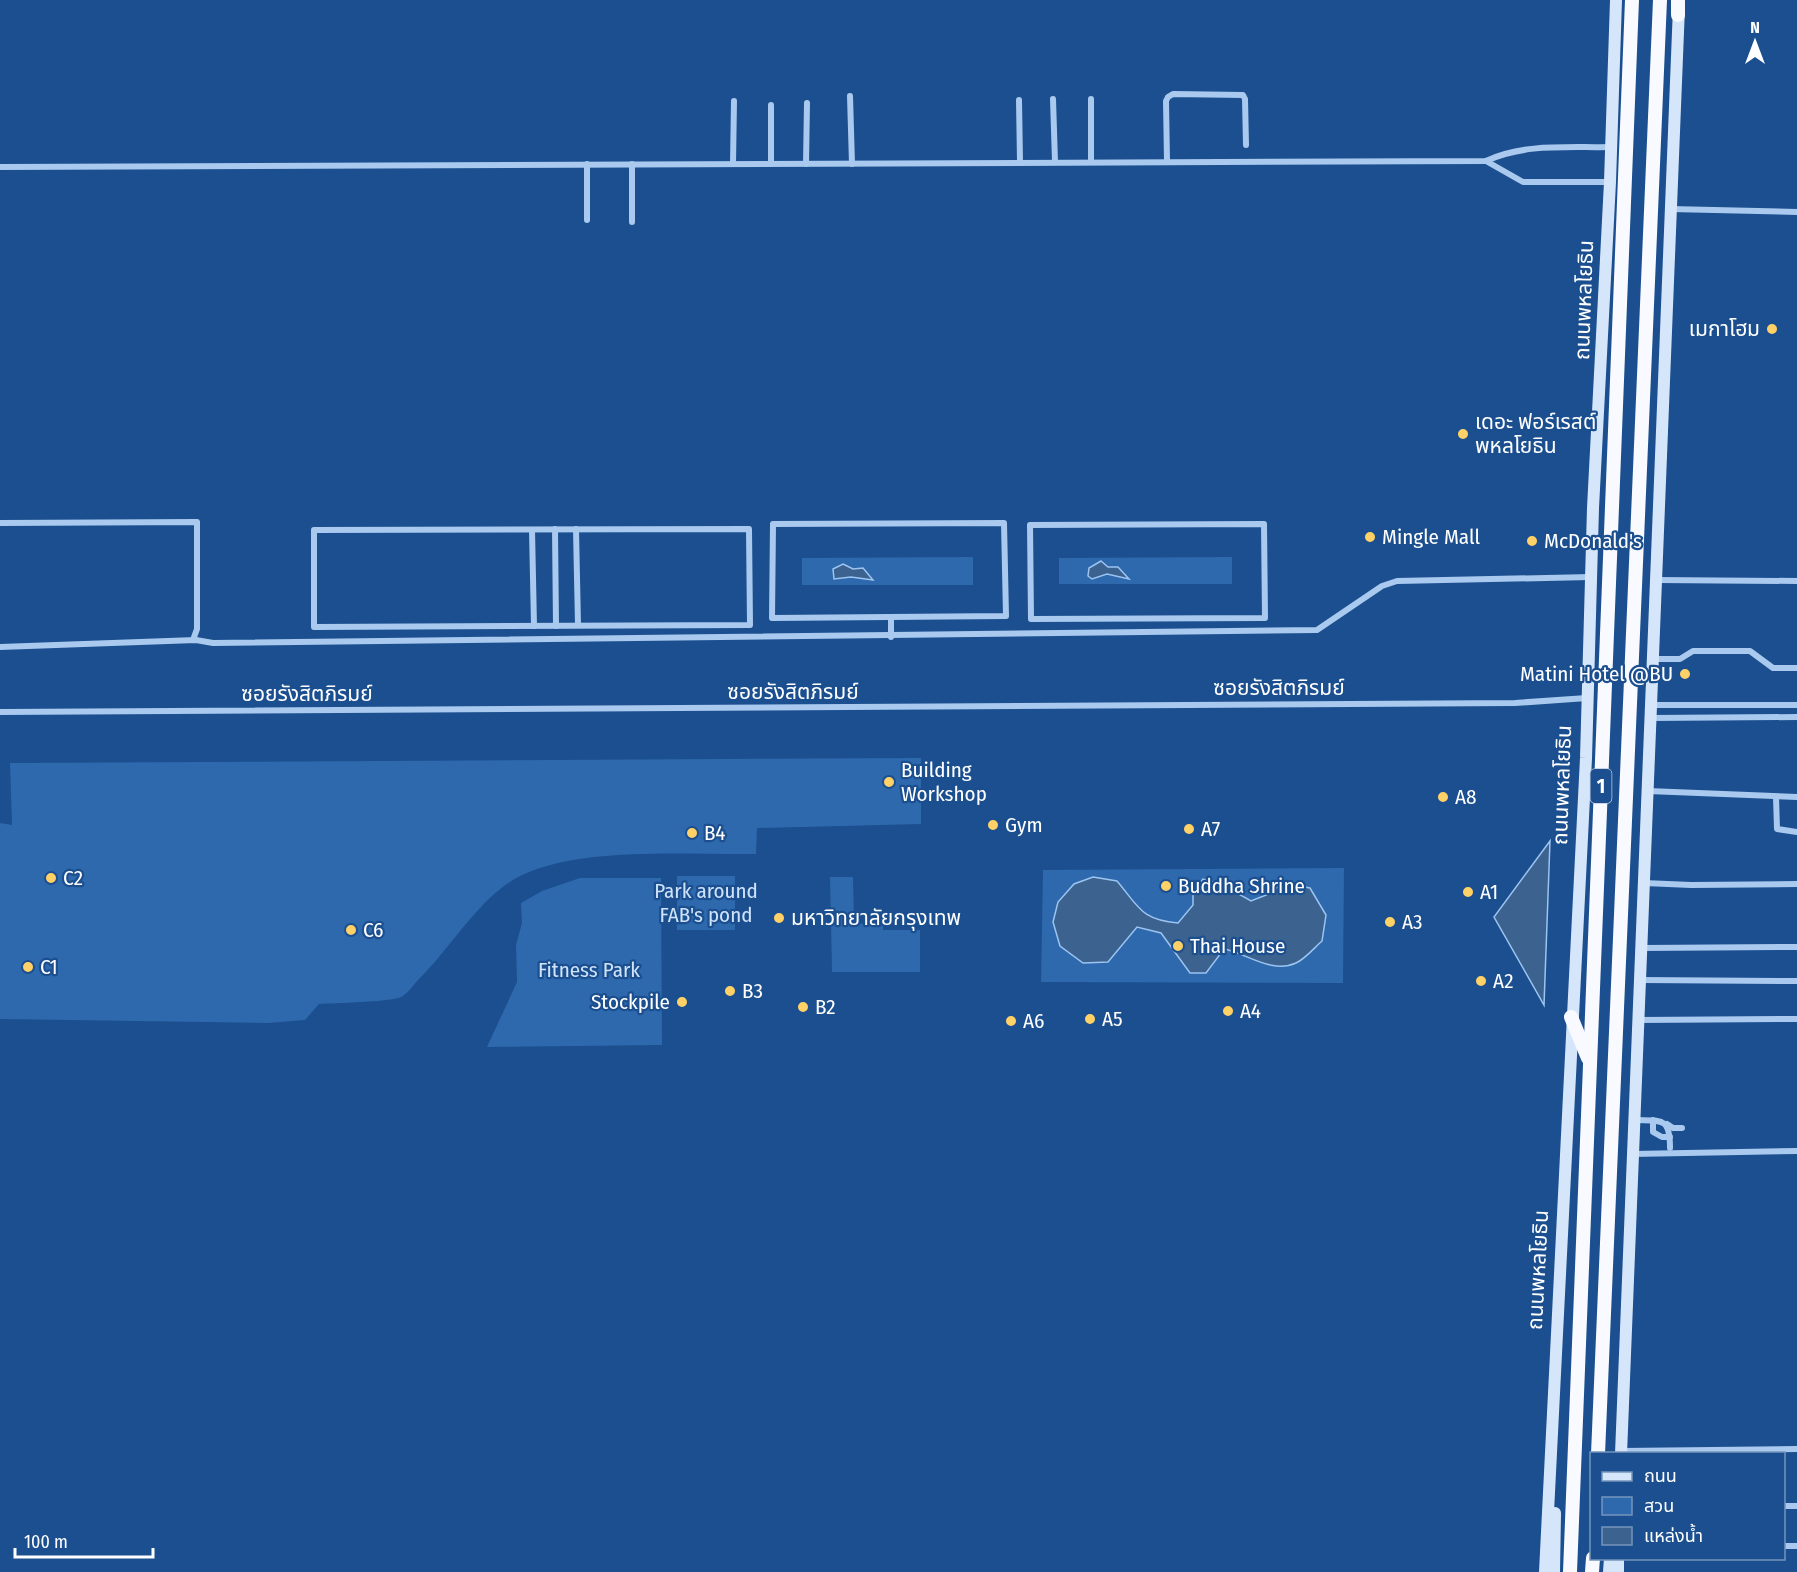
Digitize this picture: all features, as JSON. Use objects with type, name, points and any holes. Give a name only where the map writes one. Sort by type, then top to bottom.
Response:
[{"type":"highway","name":"ถนนพหลโยธิน","points":[[1570,1572],[1632,0]]},
{"type":"highway","name":"1","points":[[1598,1452],[1660,0]]},
{"type":"highway","points":[[1678,0],[1678,15]]},
{"type":"highway","points":[[1571,1017],[1590,1063]]},
{"type":"main road","name":"ถนนพหลโยธิน","points":[[1545,1572],[1587,698],[1616,0]]},
{"type":"main road","points":[[1619,1452],[1620,1330],[1625,1317],[1640,980],[1678,15]]},
{"type":"main road","points":[[1554,1572],[1560,1319],[1557,1308]]},
{"type":"street","points":[[1167,161],[1166,101],[1173,94],[1243,95],[1246,145]]},
{"type":"street","points":[[850,96],[852,164]]},
{"type":"street","points":[[1053,99],[1055,162]]},
{"type":"street","points":[[1091,99],[1091,162]]},
{"type":"street","points":[[1019,100],[1020,162]]},
{"type":"street","points":[[733,165],[734,101]]},
{"type":"street","points":[[806,164],[807,102]]},
{"type":"street","points":[[771,105],[771,164]]},
{"type":"street","points":[[0,167],[1486,161],[1504,152],[1524,149],[1611,147]]},
{"type":"street","points":[[1486,161],[1523,182],[1610,182]]},
{"type":"street","points":[[587,164],[587,220]]},
{"type":"street","points":[[632,164],[632,222]]},
{"type":"street","points":[[1670,209],[1797,212]]},
{"type":"street","points":[[0,523],[197,522],[197,629],[194,640]]},
{"type":"street","points":[[1005,522],[1006,616],[891,618],[772,618],[773,524],[1005,522]]},
{"type":"street","points":[[1264,524],[1265,618],[1147,619],[1031,619],[1030,525],[1264,524]]},
{"type":"street","points":[[555,529],[556,626]]},
{"type":"street","points":[[555,529],[749,529],[750,625],[314,627],[314,531],[555,529]]},
{"type":"street","points":[[576,529],[578,626]]},
{"type":"street","points":[[532,530],[534,626]]},
{"type":"street","points":[[0,647],[194,640],[225,643],[609,640],[1317,630],[1382,586],[1397,581],[1591,577]]},
{"type":"street","points":[[1656,580],[1797,581]]},
{"type":"street","points":[[891,618],[891,637]]},
{"type":"street","points":[[1147,619],[1148,634]]},
{"type":"street","points":[[601,625],[601,640]]},
{"type":"street","points":[[609,625],[609,640]]},
{"type":"street","points":[[1653,659],[1680,659],[1693,651],[1750,651],[1773,668],[1797,668]]},
{"type":"street","name":"ซอยรังสิตภิรมย์","points":[[0,712],[1506,703],[1587,698]]},
{"type":"street","points":[[1651,711],[1797,705]]},
{"type":"street","points":[[1651,711],[1797,717]]},
{"type":"street","points":[[1648,791],[1797,797]]},
{"type":"street","points":[[1776,797],[1777,829],[1797,832]]},
{"type":"street","points":[[1644,883],[1797,884]]},
{"type":"street","points":[[1641,948],[1797,947]]},
{"type":"street","points":[[1640,980],[1797,981]]},
{"type":"street","points":[[1638,1020],[1797,1019]]},
{"type":"street","points":[[1633,1120],[1653,1120],[1673,1128],[1682,1128]]},
{"type":"street","points":[[1653,1120],[1653,1132],[1656,1135],[1670,1137]]},
{"type":"street","points":[[1667,1124],[1670,1148]]},
{"type":"street","points":[[1632,1154],[1797,1151]]},
{"type":"street","points":[[1619,1452],[1797,1449]]},
{"type":"green space","points":[[973,557],[973,585],[802,585],[802,558]]},
{"type":"green space","points":[[1232,557],[1232,584],[1059,584],[1059,558]]},
{"type":"green space","points":[[921,758],[921,824],[757,828],[756,854],[637,854],[575,860],[547,866],[522,875],[493,896],[407,992],[395,999],[319,1004],[305,1020],[268,1023],[0,1019],[0,823],[12,825],[10,763]]},
{"type":"green space","points":[[1344,868],[1343,983],[1041,982],[1043,870]]},
{"type":"green space","name":"Park around FAB's pond","points":[[677,876],[735,876],[735,930],[677,930]]},
{"type":"green space","points":[[830,877],[853,877],[854,924],[883,923],[883,930],[920,930],[920,972],[832,972]]},
{"type":"green space","name":"Fitness Park","points":[[580,878],[661,878],[662,1045],[487,1047],[517,982],[516,945],[522,923],[521,903],[542,891]]},
{"type":"water","points":[[1101,561],[1108,567],[1118,567],[1129,579],[1107,574],[1092,579],[1088,576],[1089,568]]},
{"type":"water","points":[[843,564],[853,569],[863,568],[873,580],[851,577],[834,579],[833,569]]},
{"type":"water","points":[[1550,841],[1544,1005],[1494,917]]},
{"type":"water","points":[[1093,877],[1117,881],[1142,911],[1156,919],[1178,923],[1193,905],[1193,891],[1203,879],[1221,884],[1251,901],[1271,893],[1282,883],[1310,888],[1326,915],[1322,941],[1303,959],[1287,966],[1269,965],[1224,949],[1206,973],[1190,973],[1161,933],[1137,927],[1108,962],[1083,963],[1060,946],[1053,922],[1058,902],[1074,884]]},
{"type":"place","name":"เมกาโฮม","points":[[1772,329]]},
{"type":"place","name":"เดอะ ฟอร์เรสต์ พหลโยธิน","points":[[1463,434]]},
{"type":"place","name":"Mingle Mall","points":[[1370,537]]},
{"type":"place","name":"McDonald's","points":[[1532,541]]},
{"type":"place","name":"Matini Hotel @BU","points":[[1685,674]]},
{"type":"place","name":"Building Workshop","points":[[889,782]]},
{"type":"place","name":"A8","points":[[1443,797]]},
{"type":"place","name":"Gym","points":[[993,825]]},
{"type":"place","name":"A7","points":[[1189,829]]},
{"type":"place","name":"B4","points":[[692,833]]},
{"type":"place","name":"C2","points":[[51,878]]},
{"type":"place","name":"Buddha Shrine","points":[[1166,886]]},
{"type":"place","name":"A1","points":[[1468,892]]},
{"type":"place","name":"มหาวิทยาลัยกรุงเทพ","points":[[779,918]]},
{"type":"place","name":"A3","points":[[1390,922]]},
{"type":"place","name":"C6","points":[[351,930]]},
{"type":"place","name":"Thai House","points":[[1178,946]]},
{"type":"place","name":"C1","points":[[28,967]]},
{"type":"place","name":"A2","points":[[1481,981]]},
{"type":"place","name":"B3","points":[[730,991]]},
{"type":"place","name":"Stockpile","points":[[682,1002]]},
{"type":"place","name":"B2","points":[[803,1007]]},
{"type":"place","name":"A4","points":[[1228,1011]]},
{"type":"place","name":"A5","points":[[1090,1019]]},
{"type":"place","name":"A6","points":[[1011,1021]]}]
